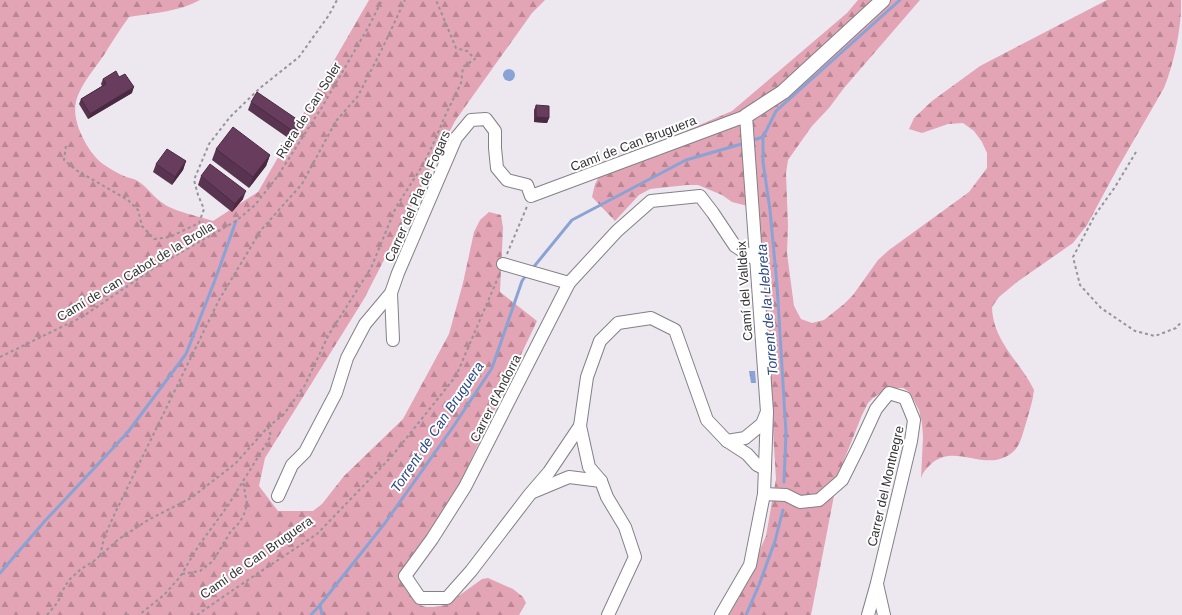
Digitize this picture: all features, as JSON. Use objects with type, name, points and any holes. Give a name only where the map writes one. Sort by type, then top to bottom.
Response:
[{"type":"street","points":[[746,116],[783,92],[883,0]]},
{"type":"street","name":"Camí de Can Bruguera","points":[[529,191],[746,116]]},
{"type":"street","name":"Camí del Valldeix","points":[[746,116],[767,412]]},
{"type":"street","name":"Carrer del Pla de Fogars","points":[[278,496],[292,465],[305,452],[329,406],[336,392],[347,358],[365,324],[391,293],[398,273],[456,138],[471,120],[486,119],[495,131],[497,168],[507,180],[529,191]]},
{"type":"street","name":"Carrer d'Andorra","points":[[580,426],[549,472],[530,494],[471,571],[447,598],[420,598],[405,576],[432,539],[465,487],[569,283],[617,231],[651,201],[700,196],[735,246],[755,259]]},
{"type":"street","points":[[503,264],[569,283]]},
{"type":"street","name":"Carrer del Pla de Fogars","points":[[391,293],[393,340]]},
{"type":"street","points":[[608,615],[635,557],[625,527],[606,497],[601,481],[589,468],[580,426],[587,377],[600,341],[618,323],[651,318],[675,330],[707,420],[727,441],[747,454],[757,465],[765,469]]},
{"type":"street","name":"Carrer del Montnegre","points":[[764,494],[786,495],[800,502],[819,500],[842,480],[876,409],[889,393],[905,398],[914,420],[911,441],[868,615]]},
{"type":"street","points":[[727,441],[745,438],[762,424],[767,412]]},
{"type":"street","points":[[721,615],[750,565],[764,494],[767,412]]},
{"type":"street","name":"Carrer d'Andorra","points":[[530,494],[569,477],[601,481]]},
{"type":"street","points":[[877,583],[884,615]]},
{"type":"path","points":[[66,146],[64,160],[76,170],[128,200],[138,210],[142,226],[154,239],[170,237],[199,223],[204,209],[194,180],[209,144],[230,117],[260,88],[299,57],[329,15],[337,0]]},
{"type":"path","name":"Riera de Can Soler","points":[[236,222],[255,205],[277,177],[322,107],[369,26],[382,0]]},
{"type":"path","points":[[100,556],[104,538],[115,513],[219,300],[261,230],[302,184],[336,121],[358,96],[405,0]]},
{"type":"path","points":[[47,615],[58,602],[70,579],[81,569],[100,556],[119,539],[148,520],[191,498],[236,463],[268,427],[284,414],[305,385],[328,336],[372,268],[396,207],[416,177],[435,140],[461,83],[464,67],[475,60],[467,51],[456,48],[436,0]]},
{"type":"path","points":[[1136,152],[1115,187],[1095,215],[1074,257],[1080,285],[1101,308],[1135,331],[1155,336],[1176,328],[1182,321]]},
{"type":"path","name":"Camí de Can Bruguera","points":[[197,615],[317,534],[392,456],[456,376],[503,264],[529,191]]},
{"type":"path","name":"Camí de can Cabot de la Brolla","points":[[0,357],[82,317],[157,266],[236,222]]},
{"type":"path","points":[[139,615],[164,595],[182,574],[199,545],[227,507],[271,436],[268,427]]},
{"type":"path","points":[[182,574],[200,571],[212,561],[231,531],[240,522],[247,504],[242,482]]},
{"type":"path","points":[[126,615],[131,615]]},
{"type":"green space","points":[[0,0],[200,0],[174,10],[129,17],[80,90],[75,110],[78,127],[82,136],[97,159],[103,164],[121,175],[140,182],[160,201],[169,207],[213,221],[258,192],[369,0],[545,0],[532,13],[455,121],[364,299],[265,458],[259,486],[278,511],[313,511],[322,504],[344,476],[403,419],[449,334],[463,283],[474,232],[480,220],[489,212],[501,215],[503,228],[500,292],[537,321],[447,510],[403,578],[420,605],[433,607],[446,605],[482,579],[488,578],[513,589],[523,597],[526,603],[519,615],[0,615]]},
{"type":"green space","points":[[858,0],[920,0],[812,126],[788,160],[786,173],[788,226],[787,253],[794,306],[801,319],[812,323],[824,320],[844,304],[853,295],[878,260],[889,250],[969,192],[987,168],[987,153],[982,142],[974,131],[963,123],[948,124],[922,133],[909,129],[914,118],[932,101],[980,66],[1107,0],[1181,0],[1181,10],[1177,45],[1164,88],[1087,225],[1073,243],[1017,282],[999,297],[992,307],[997,331],[1002,341],[1034,390],[1023,434],[1014,451],[1004,458],[993,460],[982,460],[960,456],[940,458],[927,468],[921,478],[923,437],[919,410],[908,391],[903,388],[884,391],[868,403],[838,475],[811,615],[729,615],[740,595],[766,536],[776,479],[759,209],[732,202],[722,195],[698,185],[687,185],[650,189],[639,195],[615,221],[592,197],[595,184],[603,170],[614,162],[732,111],[847,13]]},
{"type":"water","points":[[507,69],[511,69],[515,75],[511,81],[507,81],[503,77],[503,73]]},
{"type":"water","points":[[749,371],[755,371],[756,383],[751,383]]},
{"type":"building","points":[[116,71],[119,77],[125,74],[134,87],[90,114],[81,99],[106,84],[103,79]]},
{"type":"building","points":[[257,92],[301,122],[294,132],[251,102]]},
{"type":"building","points":[[536,105],[549,106],[549,118],[536,117]]},
{"type":"building","points":[[233,127],[270,155],[253,177],[216,149]]},
{"type":"building","points":[[167,149],[186,161],[175,177],[156,164]]},
{"type":"building","points":[[210,164],[246,191],[235,204],[201,176]]},
{"type":"waterway","name":"Torrent de Can Bruguera","points":[[750,141],[763,137],[776,111],[900,0]]},
{"type":"waterway","name":"Torrent de la Llebreta","points":[[763,137],[763,162],[770,210],[777,285],[786,433],[784,482]]},
{"type":"waterway","name":"Torrent de Can Bruguera","points":[[532,269],[572,220],[686,160],[745,143]]},
{"type":"waterway","points":[[0,573],[44,522],[128,432],[186,354],[236,221]]},
{"type":"waterway","name":"Torrent de Can Bruguera","points":[[322,615],[320,605],[385,523],[453,427],[492,368],[522,281],[527,274]]},
{"type":"waterway","name":"Torrent de la Llebreta","points":[[746,615],[775,541],[783,510]]},
{"type":"waterway","points":[[311,615],[320,605]]}]
